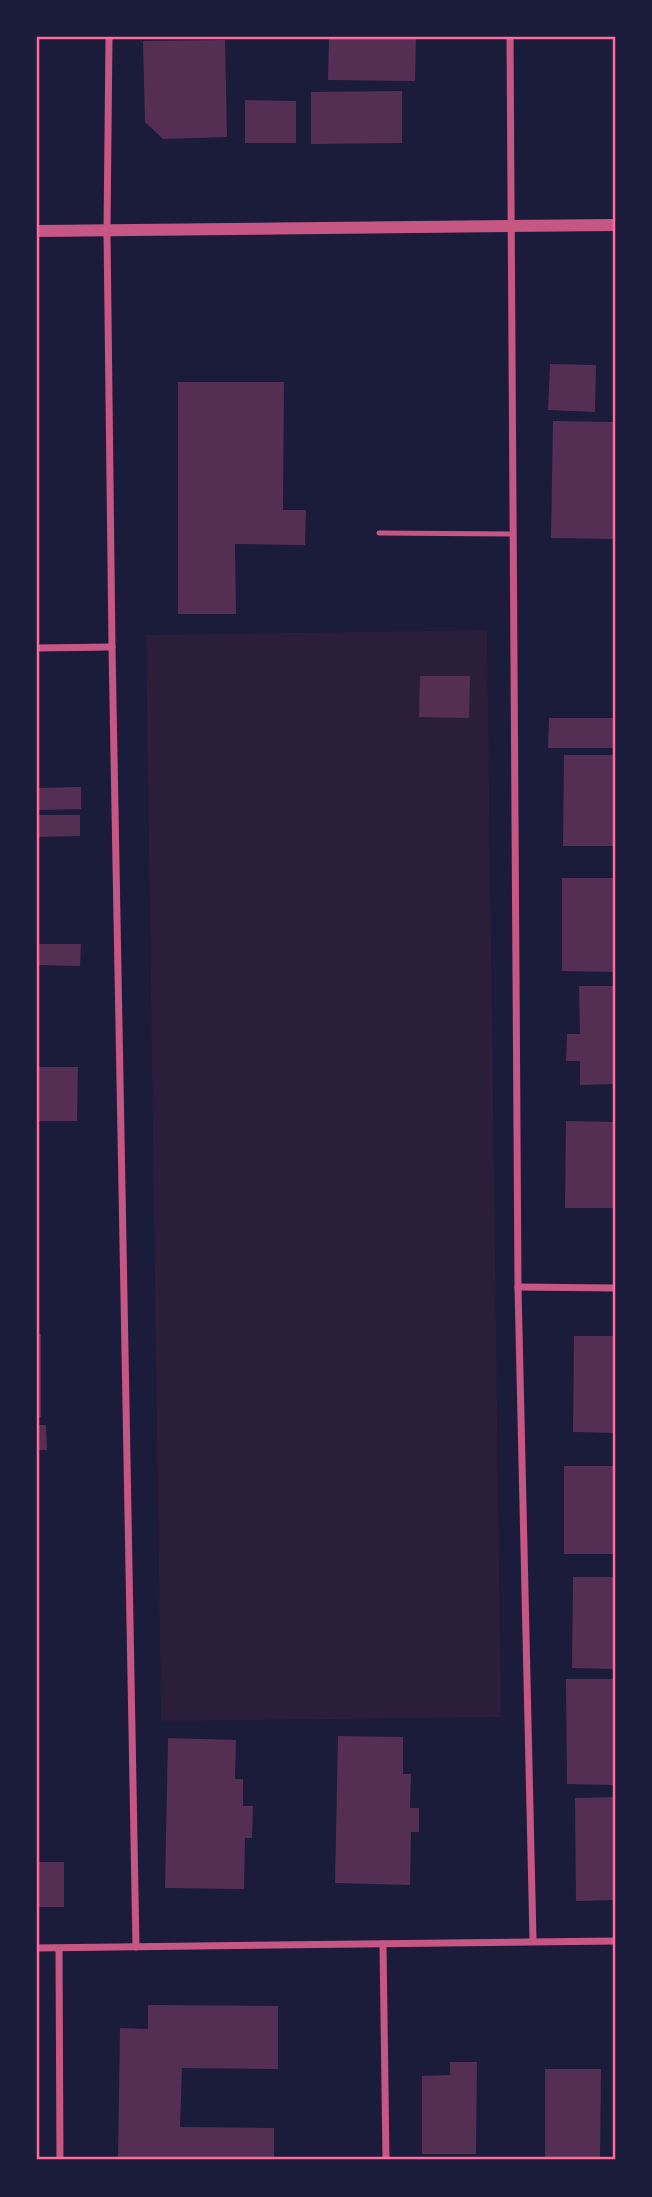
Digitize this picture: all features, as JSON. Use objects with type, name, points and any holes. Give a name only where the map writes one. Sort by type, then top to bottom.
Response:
[{"type":"street","points":[[108,37],[107,231],[112,647],[136,1947]]},
{"type":"street","points":[[510,37],[518,1287],[533,1940]]},
{"type":"street","points":[[37,231],[615,225]]},
{"type":"street","points":[[37,649],[112,647]]},
{"type":"street","points":[[518,1287],[615,1288]]},
{"type":"street","points":[[37,1948],[615,1941]]},
{"type":"street","points":[[383,1944],[386,2160]]},
{"type":"street","points":[[59,1948],[60,2160]]},
{"type":"lane","points":[[379,533],[513,534]]},
{"type":"shaded area","points":[[487,630],[501,1717],[161,1721],[146,635]]},
{"type":"building","points":[[329,37],[416,37],[415,81],[328,80]]},
{"type":"building","points":[[225,40],[227,137],[163,139],[145,122],[143,41]]},
{"type":"building","points":[[402,91],[402,143],[311,144],[311,92]]},
{"type":"building","points":[[245,100],[296,101],[296,143],[245,143]]},
{"type":"building","points":[[550,364],[596,365],[595,412],[548,410]]},
{"type":"building","points":[[178,382],[284,382],[283,510],[306,510],[305,545],[235,544],[236,614],[178,614]]},
{"type":"building","points":[[553,421],[615,422],[615,539],[551,538]]},
{"type":"building","points":[[420,676],[470,676],[469,718],[419,717]]},
{"type":"building","points":[[549,718],[615,718],[615,748],[548,748]]},
{"type":"building","points":[[564,755],[615,755],[615,846],[563,846]]},
{"type":"building","points":[[81,787],[81,809],[37,810],[37,788]]},
{"type":"building","points":[[37,815],[80,815],[80,836],[37,837]]},
{"type":"building","points":[[562,878],[615,878],[615,972],[562,971]]},
{"type":"building","points":[[37,944],[81,944],[80,966],[37,965]]},
{"type":"building","points":[[579,986],[615,986],[615,1084],[580,1085],[580,1061],[566,1061],[567,1034],[580,1034]]},
{"type":"building","points":[[37,1067],[78,1067],[77,1121],[37,1121]]},
{"type":"building","points":[[566,1121],[615,1122],[615,1208],[565,1208]]},
{"type":"building","points":[[37,1334],[41,1334],[41,1417],[37,1417]]},
{"type":"building","points":[[574,1336],[615,1336],[615,1433],[573,1432]]},
{"type":"building","points":[[37,1425],[46,1425],[47,1450],[37,1450]]},
{"type":"building","points":[[564,1466],[615,1466],[615,1554],[564,1554]]},
{"type":"building","points":[[573,1577],[615,1577],[615,1669],[572,1668]]},
{"type":"building","points":[[566,1679],[615,1679],[615,1785],[567,1784]]},
{"type":"building","points":[[338,1736],[403,1737],[403,1774],[411,1774],[410,1808],[419,1808],[419,1832],[411,1832],[410,1885],[335,1883]]},
{"type":"building","points":[[168,1738],[236,1740],[235,1779],[243,1779],[243,1806],[253,1806],[252,1838],[245,1838],[244,1889],[165,1888]]},
{"type":"building","points":[[615,1797],[615,1900],[576,1901],[575,1798]]},
{"type":"building","points":[[37,1862],[64,1862],[64,1907],[37,1907]]},
{"type":"building","points":[[148,2005],[278,2006],[278,2069],[182,2068],[180,2127],[274,2128],[274,2160],[118,2160],[120,2028],[148,2029]]},
{"type":"building","points":[[450,2062],[477,2062],[476,2154],[422,2154],[422,2076],[450,2075]]},
{"type":"building","points":[[545,2069],[601,2069],[600,2160],[545,2159]]}]
